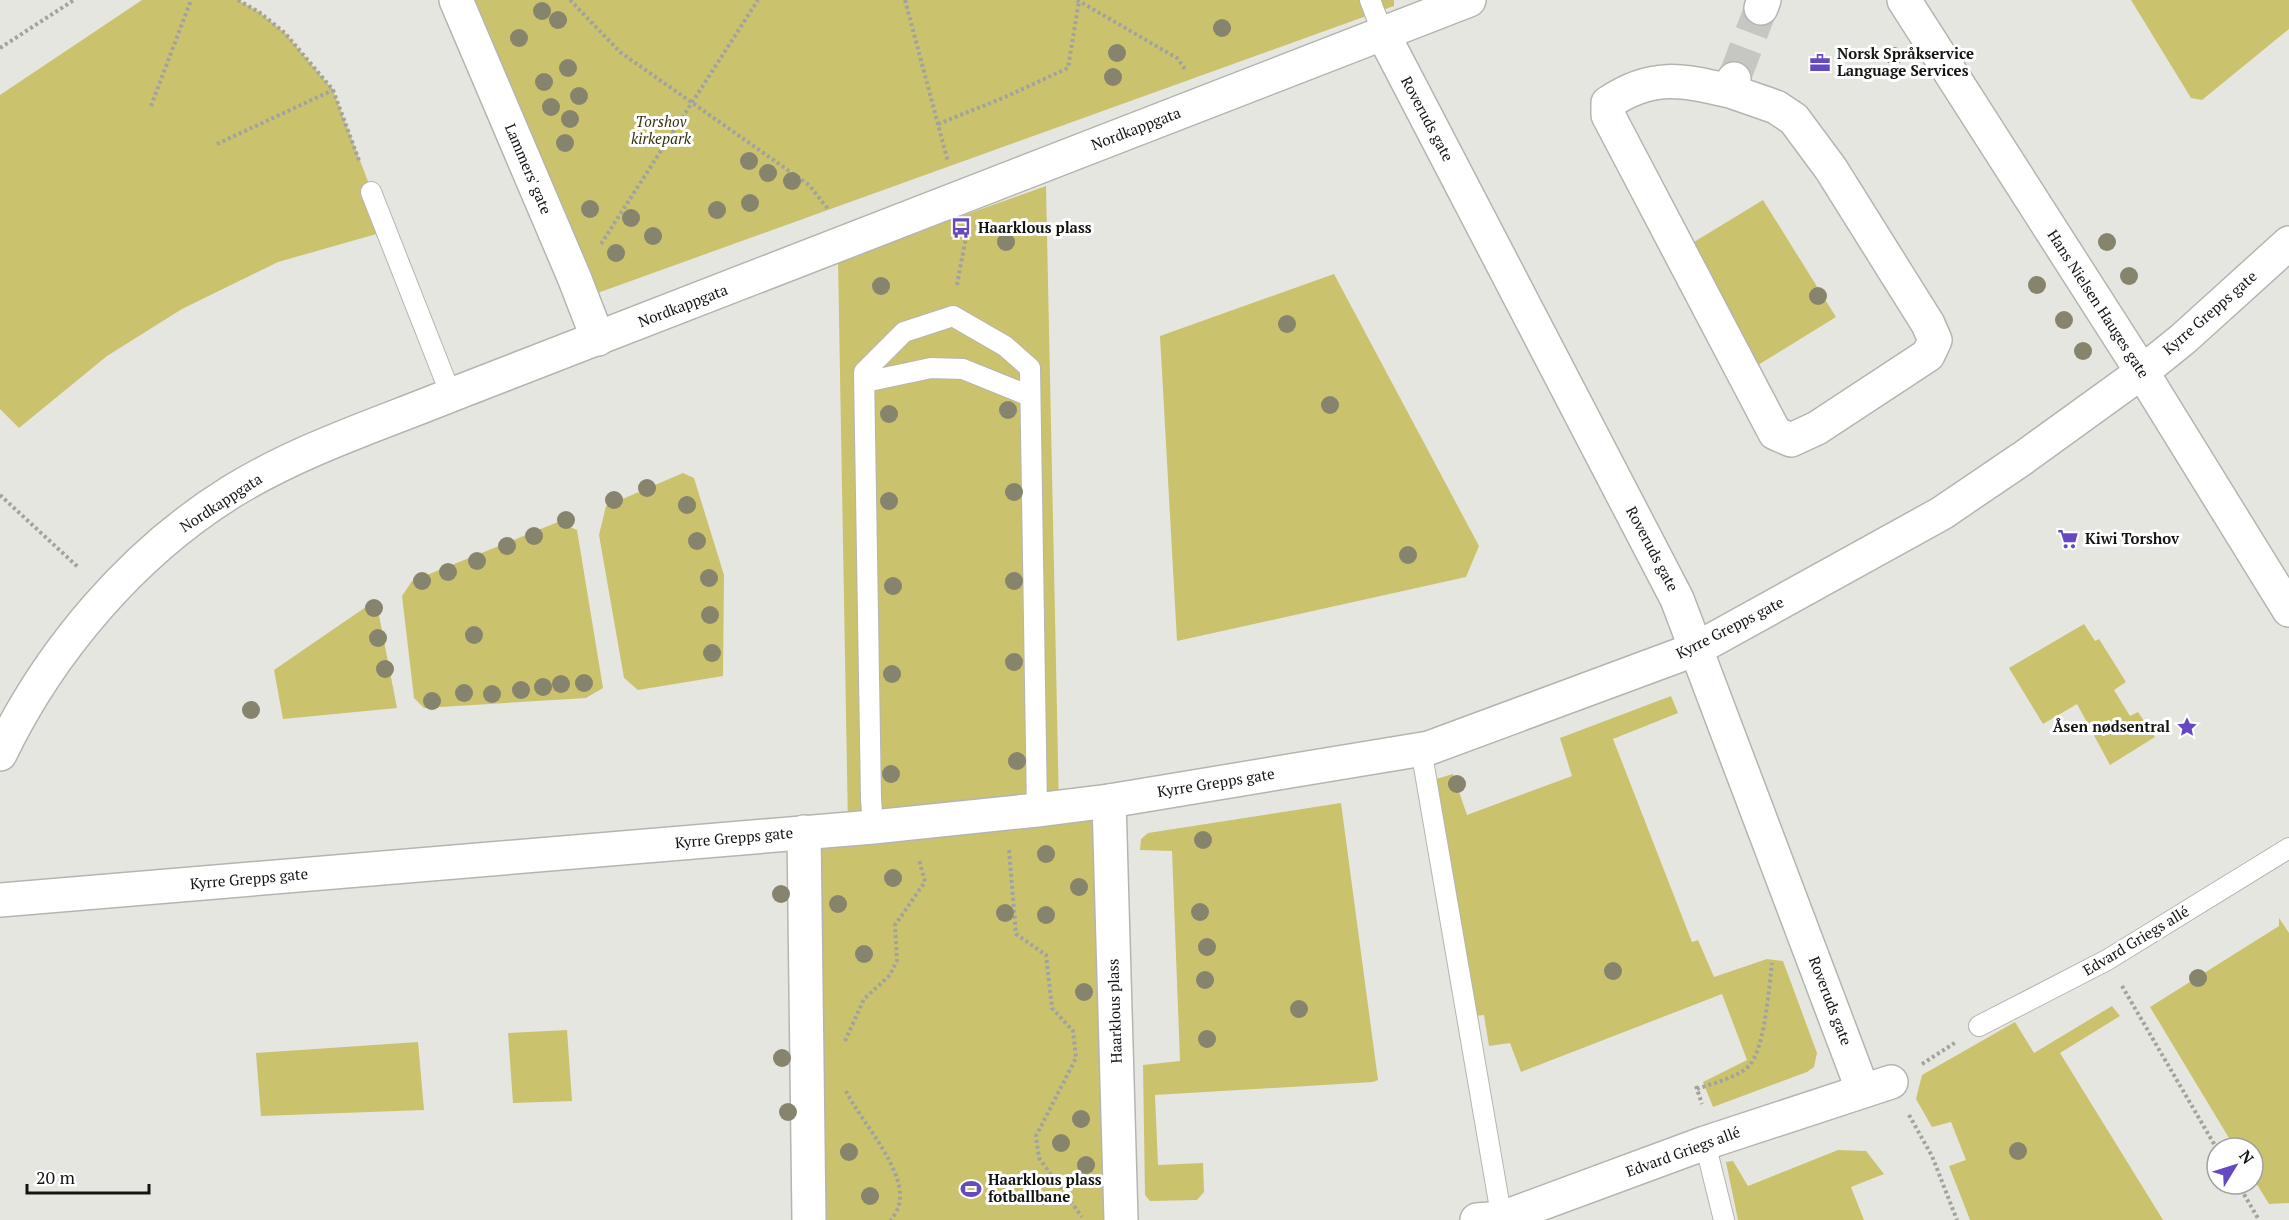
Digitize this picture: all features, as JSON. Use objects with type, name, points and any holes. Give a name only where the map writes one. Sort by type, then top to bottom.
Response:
[{"type":"street","name":"Lammers' gate","points":[[456,0],[574,277],[598,339]]},
{"type":"street","name":"Nordkappgata","points":[[0,754],[37,686],[65,647],[131,571],[188,522],[231,492],[271,470],[322,446],[451,395],[1469,0]]},
{"type":"street","name":"Hans Nielsen Hauges gate","points":[[1904,0],[2142,372],[2289,610]]},
{"type":"street","name":"Roveruds gate","points":[[1383,34],[1677,599],[1877,1086]]},
{"type":"street","points":[[1686,81],[1732,85],[1776,107],[1794,119],[1837,178],[1928,324],[1935,340],[1928,355],[1817,428],[1791,440],[1775,432],[1608,115],[1608,103],[1621,94],[1649,82],[1686,81]]},
{"type":"street","name":"Kyrre Grepps gate","points":[[0,900],[873,827],[1037,810],[1109,801],[1440,744],[1696,649],[1942,513],[2024,458],[2142,372],[2183,339],[2289,243]]},
{"type":"street","name":"Haarklous plass","points":[[1109,801],[1121,1220]]},
{"type":"street","points":[[804,832],[809,1220]]},
{"type":"street","name":"Edvard Griegs allé","points":[[1494,1219],[1705,1143],[1877,1086]]},
{"type":"lane","points":[[1370,0],[1383,34]]},
{"type":"lane","points":[[371,192],[451,395]]},
{"type":"lane","points":[[873,827],[864,372],[904,332],[953,316],[1005,346],[1030,368],[1037,810]]},
{"type":"lane","points":[[865,382],[931,368],[963,369],[1030,396]]},
{"type":"lane","points":[[1421,749],[1494,1219]]},
{"type":"lane","name":"Edvard Griegs allé","points":[[1979,1026],[2107,960],[2289,848]]},
{"type":"lane","points":[[1705,1143],[1724,1220]]},
{"type":"path","points":[[0,48],[74,0]]},
{"type":"path","points":[[151,106],[192,0]]},
{"type":"path","points":[[238,0],[259,12],[285,33],[333,90],[371,192]]},
{"type":"path","points":[[570,0],[620,52],[809,185],[829,210]]},
{"type":"path","points":[[574,277],[600,245],[758,0]]},
{"type":"path","points":[[905,0],[948,163]]},
{"type":"path","points":[[938,124],[1003,98],[1068,68],[1078,1],[1177,58],[1186,70]]},
{"type":"path","points":[[217,144],[333,90]]},
{"type":"path","points":[[953,316],[962,246],[966,235]]},
{"type":"path","points":[[0,495],[79,568]]},
{"type":"path","points":[[1009,849],[1016,934],[1046,955],[1052,1008],[1073,1031],[1076,1059],[1036,1136],[1039,1158],[1083,1220]]},
{"type":"path","points":[[844,1045],[864,999],[890,975],[897,960],[895,925],[925,882],[918,856]]},
{"type":"path","points":[[1703,1107],[1697,1088],[1747,1068],[1755,1059],[1763,1029],[1772,960]]},
{"type":"path","points":[[2107,960],[2209,1136]]},
{"type":"path","points":[[1877,1086],[1932,1156],[1957,1220]]},
{"type":"path","points":[[844,1088],[892,1165],[899,1192],[899,1208],[891,1220]]},
{"type":"path","points":[[2245,1196],[2259,1220]]},
{"type":"green space","points":[[142,0],[238,0],[259,12],[285,33],[333,90],[387,231],[278,262],[182,309],[107,356],[19,428],[0,409],[0,95]]},
{"type":"green space","name":"Torshov kirkepark","points":[[459,0],[1394,0],[1394,6],[592,295]]},
{"type":"green space","points":[[2131,0],[2289,0],[2289,29],[2202,100],[2191,98]]},
{"type":"green space","points":[[1046,186],[1059,807],[1109,801],[1128,1220],[817,1220],[804,832],[848,828],[838,260]]},
{"type":"green space","points":[[1763,200],[1836,317],[1758,365],[1694,242]]},
{"type":"green space","points":[[1334,274],[1479,546],[1466,577],[1177,641],[1160,336]]},
{"type":"green space","points":[[683,473],[694,478],[724,575],[723,676],[638,690],[624,678],[599,535],[606,506]]},
{"type":"green space","points":[[558,522],[577,530],[603,688],[586,698],[424,708],[414,698],[402,596],[412,581]]},
{"type":"green space","points":[[376,600],[397,708],[283,719],[274,670]]},
{"type":"green space","points":[[2084,624],[2095,641],[2099,639],[2126,682],[2114,690],[2130,716],[2138,712],[2155,737],[2110,765],[2077,704],[2043,724],[2009,668]]},
{"type":"green space","points":[[1671,696],[1678,713],[1613,739],[1692,942],[1698,940],[1714,977],[1767,959],[1783,961],[1817,1053],[1814,1067],[1807,1072],[1713,1107],[1703,1082],[1747,1060],[1722,994],[1521,1072],[1510,1043],[1489,1046],[1484,1015],[1474,1016],[1436,779],[1453,774],[1467,815],[1572,776],[1560,738]]},
{"type":"green space","points":[[1341,803],[1378,1080],[1155,1095],[1158,1165],[1203,1163],[1204,1192],[1197,1200],[1150,1201],[1145,1195],[1143,1065],[1180,1061],[1172,851],[1140,850],[1141,839],[1148,833]]},
{"type":"green space","points":[[2279,918],[2289,933],[2289,1203],[2269,1204],[2264,1196],[2265,1136],[2228,1136],[2150,1007],[2279,926]]},
{"type":"green space","points":[[2112,1006],[2120,1016],[2060,1053],[2163,1220],[1970,1220],[1949,1166],[1966,1160],[1951,1122],[1932,1127],[1916,1099],[1922,1075],[2015,1022],[2034,1053]]},
{"type":"green space","points":[[567,1030],[572,1101],[513,1103],[508,1033]]},
{"type":"green space","points":[[418,1042],[424,1110],[261,1116],[256,1053]]},
{"type":"green space","points":[[1838,1150],[1866,1151],[1884,1174],[1851,1187],[1864,1220],[1738,1220],[1726,1162],[1733,1161],[1748,1186]]},
{"type":"tunnel","points":[[1734,79],[1761,8]]},
{"type":"place","name":"Norsk Språkservice Language Services","points":[[1820,63]]},
{"type":"place","name":"Haarklous plass","points":[[961,228]]},
{"type":"place","name":"Kiwi Torshov","points":[[2068,539]]},
{"type":"place","name":"Åsen nødsentral","points":[[2187,727]]},
{"type":"place","name":"Haarklous plass fotballbane","points":[[971,1189]]}]
